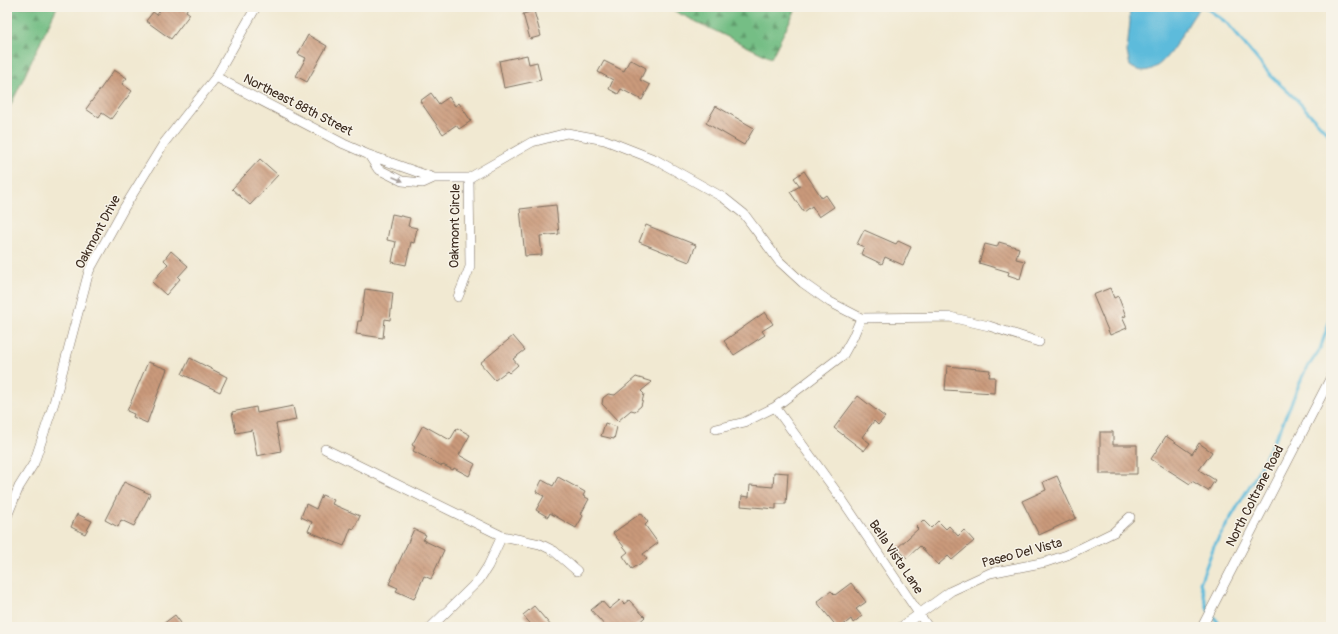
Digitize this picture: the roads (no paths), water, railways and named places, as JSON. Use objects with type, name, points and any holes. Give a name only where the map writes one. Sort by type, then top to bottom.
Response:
[{"type":"street","name":"Oakmont Drive","points":[[7,516],[18,488],[34,463],[54,404],[89,272],[124,208],[164,143],[216,78],[256,7]]},
{"type":"street","name":"Northeast 88th Street","points":[[216,78],[369,155],[411,168],[434,178],[469,178],[532,142],[567,133],[605,140],[656,160],[724,198],[744,214],[779,261],[803,283],[830,302],[860,318]]},
{"type":"street","name":"Northeast 88th Street","points":[[369,155],[378,169],[402,181],[423,183],[434,178]]},
{"type":"street","name":"Oakmont Circle","points":[[458,297],[470,267],[469,178]]},
{"type":"street","points":[[716,429],[746,422],[775,407],[843,355],[853,337],[860,318],[894,316],[950,317],[989,326],[1038,342]]},
{"type":"street","name":"North Coltrane Road","points":[[1202,627],[1331,377]]},
{"type":"street","name":"Bella Vista Lane","points":[[775,407],[843,501],[928,627]]},
{"type":"street","points":[[325,449],[502,536],[540,544],[554,551],[577,571]]},
{"type":"street","name":"Paseo Del Vista","points":[[902,627],[952,591],[990,573],[1046,562],[1067,555],[1114,532],[1130,517]]},
{"type":"street","points":[[432,627],[479,580],[488,566],[502,536]]},
{"type":"lane","points":[[7,625],[11,627]]},
{"type":"water","points":[[1129,7],[1201,7],[1194,15],[1180,39],[1162,62],[1152,69],[1142,71],[1130,66],[1127,52],[1130,21]]},
{"type":"waterway","points":[[1205,7],[1227,23],[1271,76],[1297,100],[1331,137]]},
{"type":"waterway","points":[[1222,627],[1208,610],[1200,583],[1214,546],[1255,477],[1281,427],[1304,373],[1320,349],[1331,317]]}]
